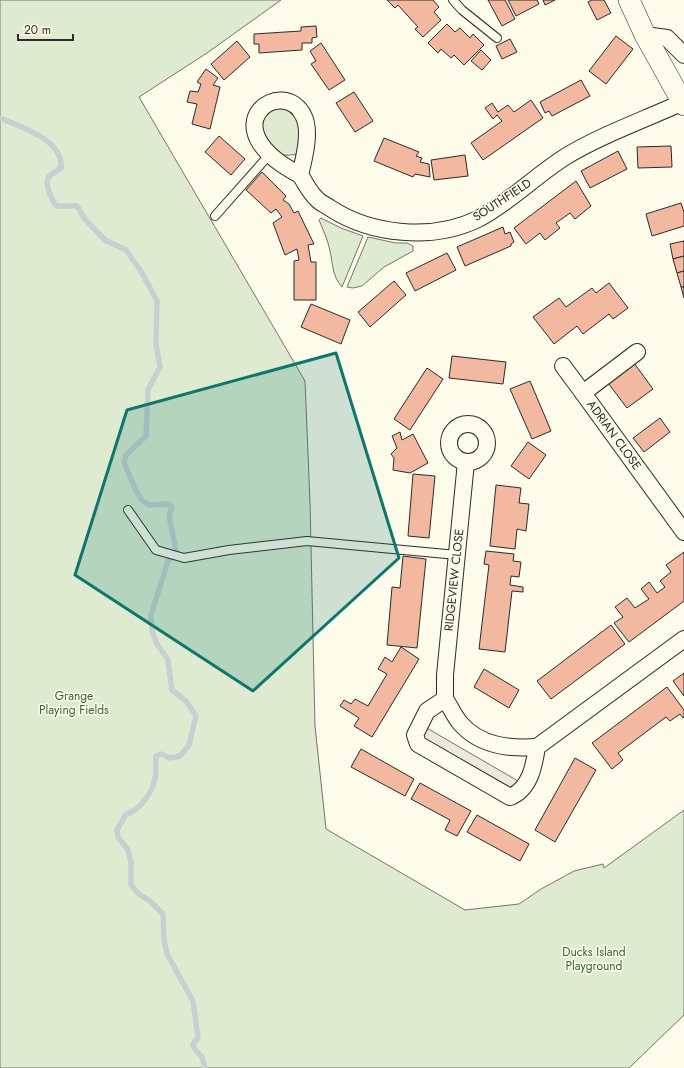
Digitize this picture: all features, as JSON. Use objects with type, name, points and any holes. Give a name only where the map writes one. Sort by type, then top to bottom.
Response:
[{"type":"street","points":[[629,0],[645,35],[683,104]]},
{"type":"street","points":[[645,35],[667,38],[684,55]]},
{"type":"street","points":[[286,101],[297,106],[302,112],[306,124],[306,152],[300,174],[286,168],[269,155],[260,146],[254,134],[256,116],[260,110],[272,102],[286,101]]},
{"type":"street","name":"SOUTHFIELD","points":[[300,174],[317,200],[343,216],[370,225],[398,231],[427,232],[439,230],[455,227],[478,218],[564,158],[590,144],[683,104]]},
{"type":"street","name":"ADRIAN CLOSE","points":[[637,352],[583,393],[684,532]]},
{"type":"street","points":[[563,366],[583,393]]},
{"type":"street","name":"RIDGEVIEW CLOSE","points":[[445,699],[445,675],[466,462]]},
{"type":"street","points":[[537,747],[533,770],[518,794],[510,797],[418,744],[416,735],[427,711],[445,699],[460,723],[476,737],[497,746],[516,749],[537,747],[684,639]]},
{"type":"lane","points":[[453,0],[462,10],[497,38]]},
{"type":"lane","points":[[215,216],[269,155]]},
{"type":"lane","points":[[128,510],[156,550],[184,558],[229,550],[307,541],[457,555]]},
{"type":"highlighted area","points":[[336,353],[399,558],[253,691],[75,575],[127,410]]},
{"type":"green space","points":[[0,0],[281,0],[207,53],[139,97],[305,381],[310,502],[315,726],[326,829],[465,910],[519,904],[541,889],[574,871],[603,864],[604,868],[684,810],[684,1015],[629,1068],[0,1068]]},
{"type":"green space","points":[[276,108],[290,111],[297,118],[300,133],[297,154],[284,155],[275,151],[261,132],[264,117]]},
{"type":"green space","points":[[321,218],[341,228],[363,236],[342,287],[336,279],[328,243],[319,220]]},
{"type":"green space","points":[[368,237],[396,243],[407,243],[413,246],[413,251],[384,267],[362,286],[353,288],[347,287]]},
{"type":"shaded area","points":[[425,727],[518,781],[512,791],[419,737]]},
{"type":"building","points":[[387,0],[433,0],[439,7],[434,12],[441,20],[423,37],[415,29],[418,27],[398,5],[395,8]]},
{"type":"building","points":[[488,0],[505,0],[515,19],[502,26]]},
{"type":"building","points":[[508,0],[537,0],[539,4],[516,16]]},
{"type":"building","points":[[543,0],[555,0],[545,5]]},
{"type":"building","points":[[592,0],[604,0],[611,13],[597,20],[588,2]]},
{"type":"building","points":[[447,24],[455,32],[460,28],[470,38],[473,34],[484,45],[464,65],[454,55],[451,58],[441,49],[438,53],[428,43]]},
{"type":"building","points":[[316,26],[317,37],[312,38],[312,43],[302,43],[302,50],[259,53],[259,44],[254,44],[254,34],[301,31],[301,27]]},
{"type":"building","points":[[616,36],[633,49],[606,84],[589,71]]},
{"type":"building","points":[[510,39],[517,52],[502,59],[496,46]]},
{"type":"building","points":[[237,41],[250,57],[224,80],[211,64]]},
{"type":"building","points":[[321,43],[345,80],[329,90],[311,64],[316,61],[310,51]]},
{"type":"building","points":[[481,50],[491,60],[482,70],[471,61]]},
{"type":"building","points":[[206,69],[218,78],[213,85],[220,87],[210,129],[192,124],[197,104],[187,102],[190,91],[198,92],[201,84],[197,82]]},
{"type":"building","points":[[581,80],[590,96],[552,116],[549,111],[545,113],[540,102]]},
{"type":"building","points":[[354,92],[373,121],[355,132],[336,103]]},
{"type":"building","points":[[531,100],[543,118],[483,160],[471,143],[502,121],[497,115],[493,119],[485,108],[492,103],[498,112],[508,105],[514,112]]},
{"type":"building","points":[[219,136],[245,159],[231,175],[205,152]]},
{"type":"building","points":[[384,138],[419,152],[416,156],[422,158],[420,162],[429,164],[430,177],[415,174],[413,177],[374,161]]},
{"type":"building","points":[[671,146],[672,167],[638,168],[637,147]]},
{"type":"building","points":[[618,151],[627,169],[590,188],[581,171]]},
{"type":"building","points":[[465,155],[468,176],[434,180],[431,160]]},
{"type":"building","points":[[262,172],[286,196],[283,200],[289,204],[294,213],[298,211],[314,244],[308,245],[311,262],[316,262],[316,300],[294,300],[294,261],[299,260],[297,249],[285,255],[273,223],[282,217],[276,209],[271,213],[246,190]]},
{"type":"building","points":[[576,181],[591,206],[575,219],[570,213],[556,223],[560,228],[545,240],[540,233],[526,244],[514,228]]},
{"type":"building","points":[[681,203],[684,212],[684,226],[652,236],[646,214]]},
{"type":"building","points":[[503,227],[505,234],[510,232],[514,242],[511,246],[465,266],[457,247]]},
{"type":"building","points":[[684,241],[684,256],[673,259],[670,244]]},
{"type":"building","points":[[447,253],[456,270],[415,291],[406,273]]},
{"type":"building","points":[[684,256],[684,271],[677,273],[673,259]]},
{"type":"building","points":[[684,271],[684,287],[681,287],[677,273]]},
{"type":"building","points":[[394,281],[406,295],[370,327],[358,312]]},
{"type":"building","points":[[609,283],[628,308],[613,319],[609,314],[583,334],[577,326],[554,344],[533,317],[559,298],[566,307],[592,288],[596,293]]},
{"type":"building","points":[[681,287],[684,287],[684,298]]},
{"type":"building","points":[[311,304],[350,320],[341,344],[301,327]]},
{"type":"building","points":[[452,356],[506,362],[503,384],[449,378]]},
{"type":"building","points":[[634,363],[653,389],[627,408],[608,383]]},
{"type":"building","points":[[427,368],[443,379],[410,430],[394,419]]},
{"type":"building","points":[[530,381],[551,431],[532,439],[510,389]]},
{"type":"building","points":[[660,418],[670,432],[644,452],[633,438]]},
{"type":"building","points":[[400,432],[402,440],[413,434],[428,463],[410,473],[393,470],[394,458],[391,454],[397,448],[392,436]]},
{"type":"building","points":[[528,442],[546,455],[529,479],[511,466]]},
{"type":"building","points":[[413,474],[435,476],[429,538],[408,536]]},
{"type":"building","points":[[496,485],[521,488],[519,503],[529,504],[526,531],[517,529],[515,549],[490,546]]},
{"type":"building","points":[[486,551],[514,554],[513,561],[521,562],[519,577],[511,576],[510,585],[523,587],[523,592],[512,591],[505,652],[479,649],[489,565],[484,564]]},
{"type":"building","points":[[684,552],[684,601],[629,642],[614,623],[623,617],[615,607],[627,598],[635,608],[649,599],[641,589],[649,582],[657,593],[665,587],[660,581],[671,572],[666,565]]},
{"type":"building","points":[[403,556],[426,559],[417,648],[387,645],[392,587],[400,588]]},
{"type":"building","points":[[611,625],[625,644],[551,699],[537,681]]},
{"type":"building","points":[[401,647],[419,659],[372,737],[354,726],[359,718],[340,706],[344,700],[351,704],[355,699],[368,706],[387,674],[378,669],[385,657],[392,662]]},
{"type":"building","points":[[484,669],[519,690],[509,708],[474,687]]},
{"type":"building","points":[[684,673],[684,696],[673,681]]},
{"type":"building","points":[[667,687],[684,710],[684,717],[683,718],[680,714],[670,721],[666,717],[618,753],[623,760],[612,769],[592,743]]},
{"type":"building","points":[[361,749],[414,779],[405,796],[351,767]]},
{"type":"building","points":[[575,758],[596,770],[555,842],[535,830]]},
{"type":"building","points":[[420,783],[471,811],[457,836],[445,830],[450,820],[411,799]]},
{"type":"building","points":[[477,815],[529,844],[520,861],[467,832]]},
{"type":"waterway","points":[[0,118],[40,136],[49,142],[56,150],[60,158],[61,168],[50,175],[47,181],[49,193],[56,206],[77,206],[84,218],[105,240],[126,250],[142,273],[157,301],[156,344],[160,367],[148,390],[146,436],[126,455],[124,462],[135,489],[142,500],[149,505],[169,504],[172,507],[169,515],[176,551],[168,561],[151,615],[152,631],[157,644],[168,660],[172,690],[186,701],[196,716],[189,745],[180,756],[170,758],[161,754],[156,756],[156,776],[151,790],[141,805],[126,814],[117,830],[118,837],[128,850],[131,862],[131,885],[139,894],[150,901],[163,914],[164,940],[167,954],[193,1001],[198,1038],[193,1044],[194,1048],[202,1057],[205,1068]]},
{"type":"park label","name":"Grange Playing Fields","points":[[74,703]]},
{"type":"park label","name":"Ducks Island Playground","points":[[594,959]]}]
